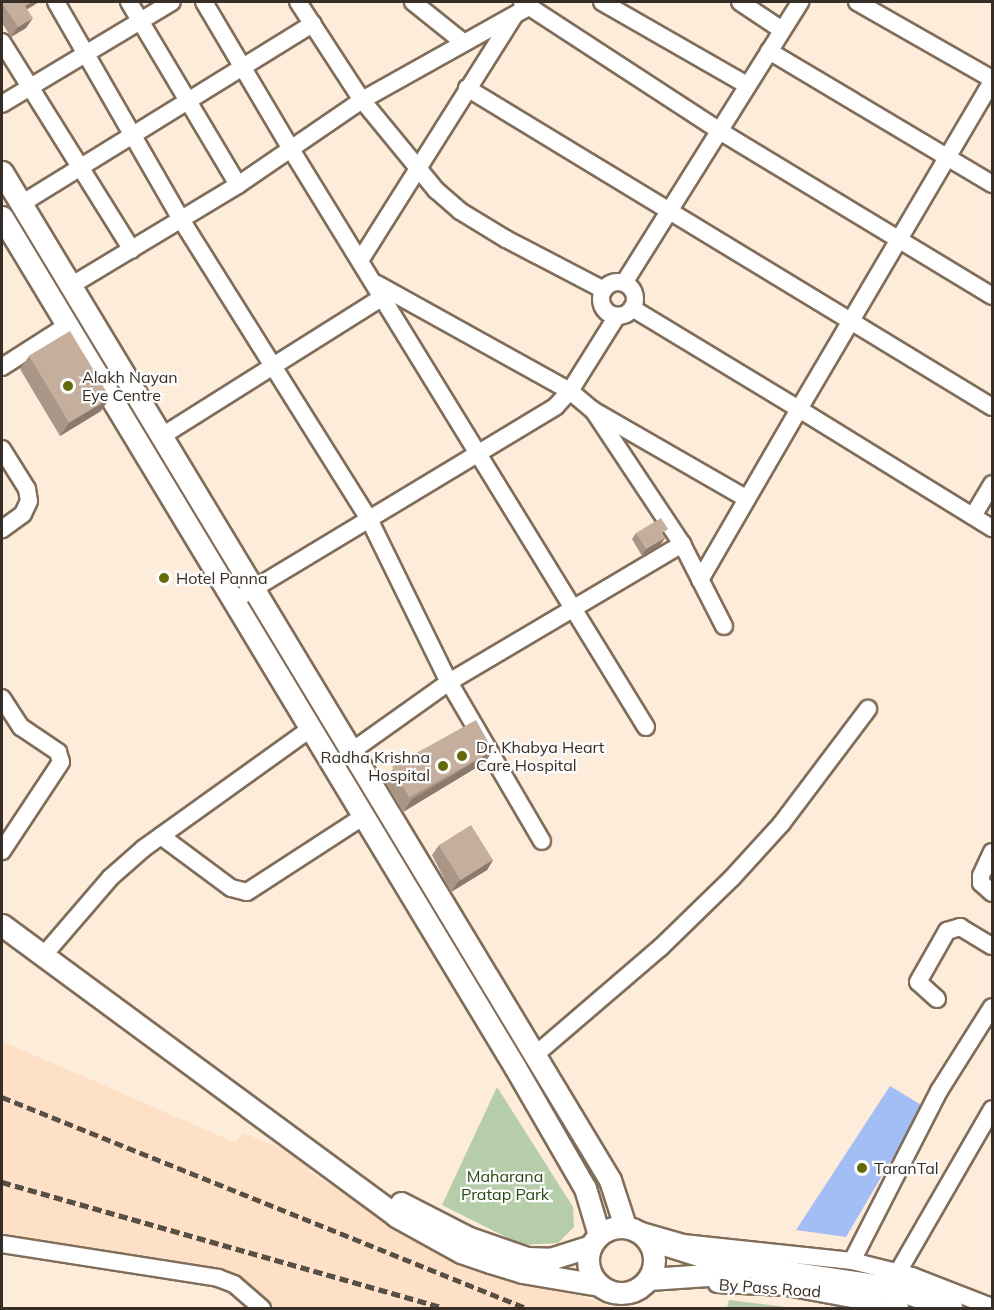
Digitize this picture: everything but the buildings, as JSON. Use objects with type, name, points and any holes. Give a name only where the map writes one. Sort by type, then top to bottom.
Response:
[{"type":"main road","points":[[2,172],[255,588],[535,1055],[568,1116],[610,1180],[654,1259],[644,1284]]},
{"type":"main road","points":[[2,217],[235,600],[585,1188],[595,1241],[591,1274],[599,1285]]},
{"type":"main road","points":[[2,910],[46,951],[421,1231],[460,1252],[522,1272],[599,1285],[611,1292],[644,1284],[781,1272]]},
{"type":"main road","points":[[2,925],[46,951],[411,1209],[469,1238],[527,1258],[550,1259],[595,1241],[637,1232],[720,1262],[890,1287],[951,1308]]},
{"type":"street","points":[[56,2],[182,221],[368,517],[449,681],[542,841]]},
{"type":"street","points":[[129,2],[238,185]]},
{"type":"street","points":[[2,104],[171,2]]},
{"type":"street","points":[[204,2],[245,66],[291,151],[381,290],[646,727]]},
{"type":"street","points":[[298,2],[362,100],[417,166],[460,211],[604,290]]},
{"type":"street","points":[[413,2],[463,42]]},
{"type":"street","points":[[602,2],[747,85]]},
{"type":"street","points":[[740,2],[782,30]]},
{"type":"street","points":[[624,284],[800,2]]},
{"type":"street","points":[[700,580],[993,80],[857,2]]},
{"type":"street","points":[[72,285],[182,221],[291,151],[362,100],[522,7]]},
{"type":"street","points":[[361,259],[417,166],[522,7]]},
{"type":"street","points":[[522,7],[718,130],[993,296]]},
{"type":"street","points":[[21,204],[313,24]]},
{"type":"street","points":[[2,42],[32,86],[132,250]]},
{"type":"street","points":[[769,51],[993,184]]},
{"type":"street","points":[[467,88],[668,213],[993,407]]},
{"type":"street","points":[[235,600],[368,517],[556,406],[570,391],[625,312],[633,291],[624,284],[613,283],[604,290],[603,307],[625,312],[799,409],[993,528]]},
{"type":"street","points":[[162,436],[273,367],[381,290]]},
{"type":"street","points":[[381,290],[570,391],[593,410],[747,499]]},
{"type":"street","points":[[2,367],[68,325]]},
{"type":"street","points":[[593,410],[682,544],[724,626]]},
{"type":"street","points":[[2,449],[27,489],[29,501],[23,514],[2,529]]},
{"type":"street","points":[[973,516],[993,484]]},
{"type":"street","points":[[352,751],[449,681],[682,544]]},
{"type":"street","points":[[2,698],[21,727],[58,752],[61,762],[2,851]]},
{"type":"street","points":[[535,1055],[660,948],[732,878],[782,823],[868,709]]},
{"type":"street","points":[[46,951],[110,879],[161,836],[310,729]]},
{"type":"street","points":[[161,836],[231,888],[247,892],[364,816]]},
{"type":"street","points":[[993,852],[981,876],[981,883],[993,893]]},
{"type":"street","points":[[937,999],[918,982],[947,931],[960,927],[993,946]]},
{"type":"street","points":[[852,1261],[939,1091],[993,1006]]},
{"type":"street","points":[[898,1272],[993,1109]]},
{"type":"street","points":[[637,1232],[683,1243],[852,1261],[898,1272],[993,1307]]},
{"type":"street","points":[[2,1244],[218,1278],[234,1284],[262,1308]]},
{"type":"street","name":"By Pass Road","points":[[644,1284],[746,1283],[846,1295],[900,1308]]},
{"type":"street","points":[[846,1295],[884,1308]]},
{"type":"shaded area","points":[[2,1041],[236,1143],[243,1133],[312,1161],[308,1171],[397,1226],[537,1282],[616,1308],[272,1308],[254,1292],[182,1267],[2,1234]]},
{"type":"green space","name":"Maharana Pratap Park","points":[[497,1087],[573,1207],[574,1227],[558,1243],[522,1245],[442,1205]]},
{"type":"green space","points":[[729,1300],[794,1308],[727,1308]]},
{"type":"water","name":"TaranTal","points":[[890,1086],[923,1106],[846,1237],[796,1230]]},
{"type":"railway","points":[[2,1097],[526,1308]]},
{"type":"railway","points":[[2,1182],[443,1308]]},
{"type":"place","name":"Alakh Nayan Eye Centre","points":[[68,386]]},
{"type":"place","name":"Hotel Panna","points":[[164,578]]},
{"type":"place","name":"Dr. Khabya Heart Care Hospital","points":[[462,756]]},
{"type":"place","name":"Radha Krishna Hospital","points":[[443,766]]},
{"type":"place","name":"TaranTal","points":[[862,1168]]}]
